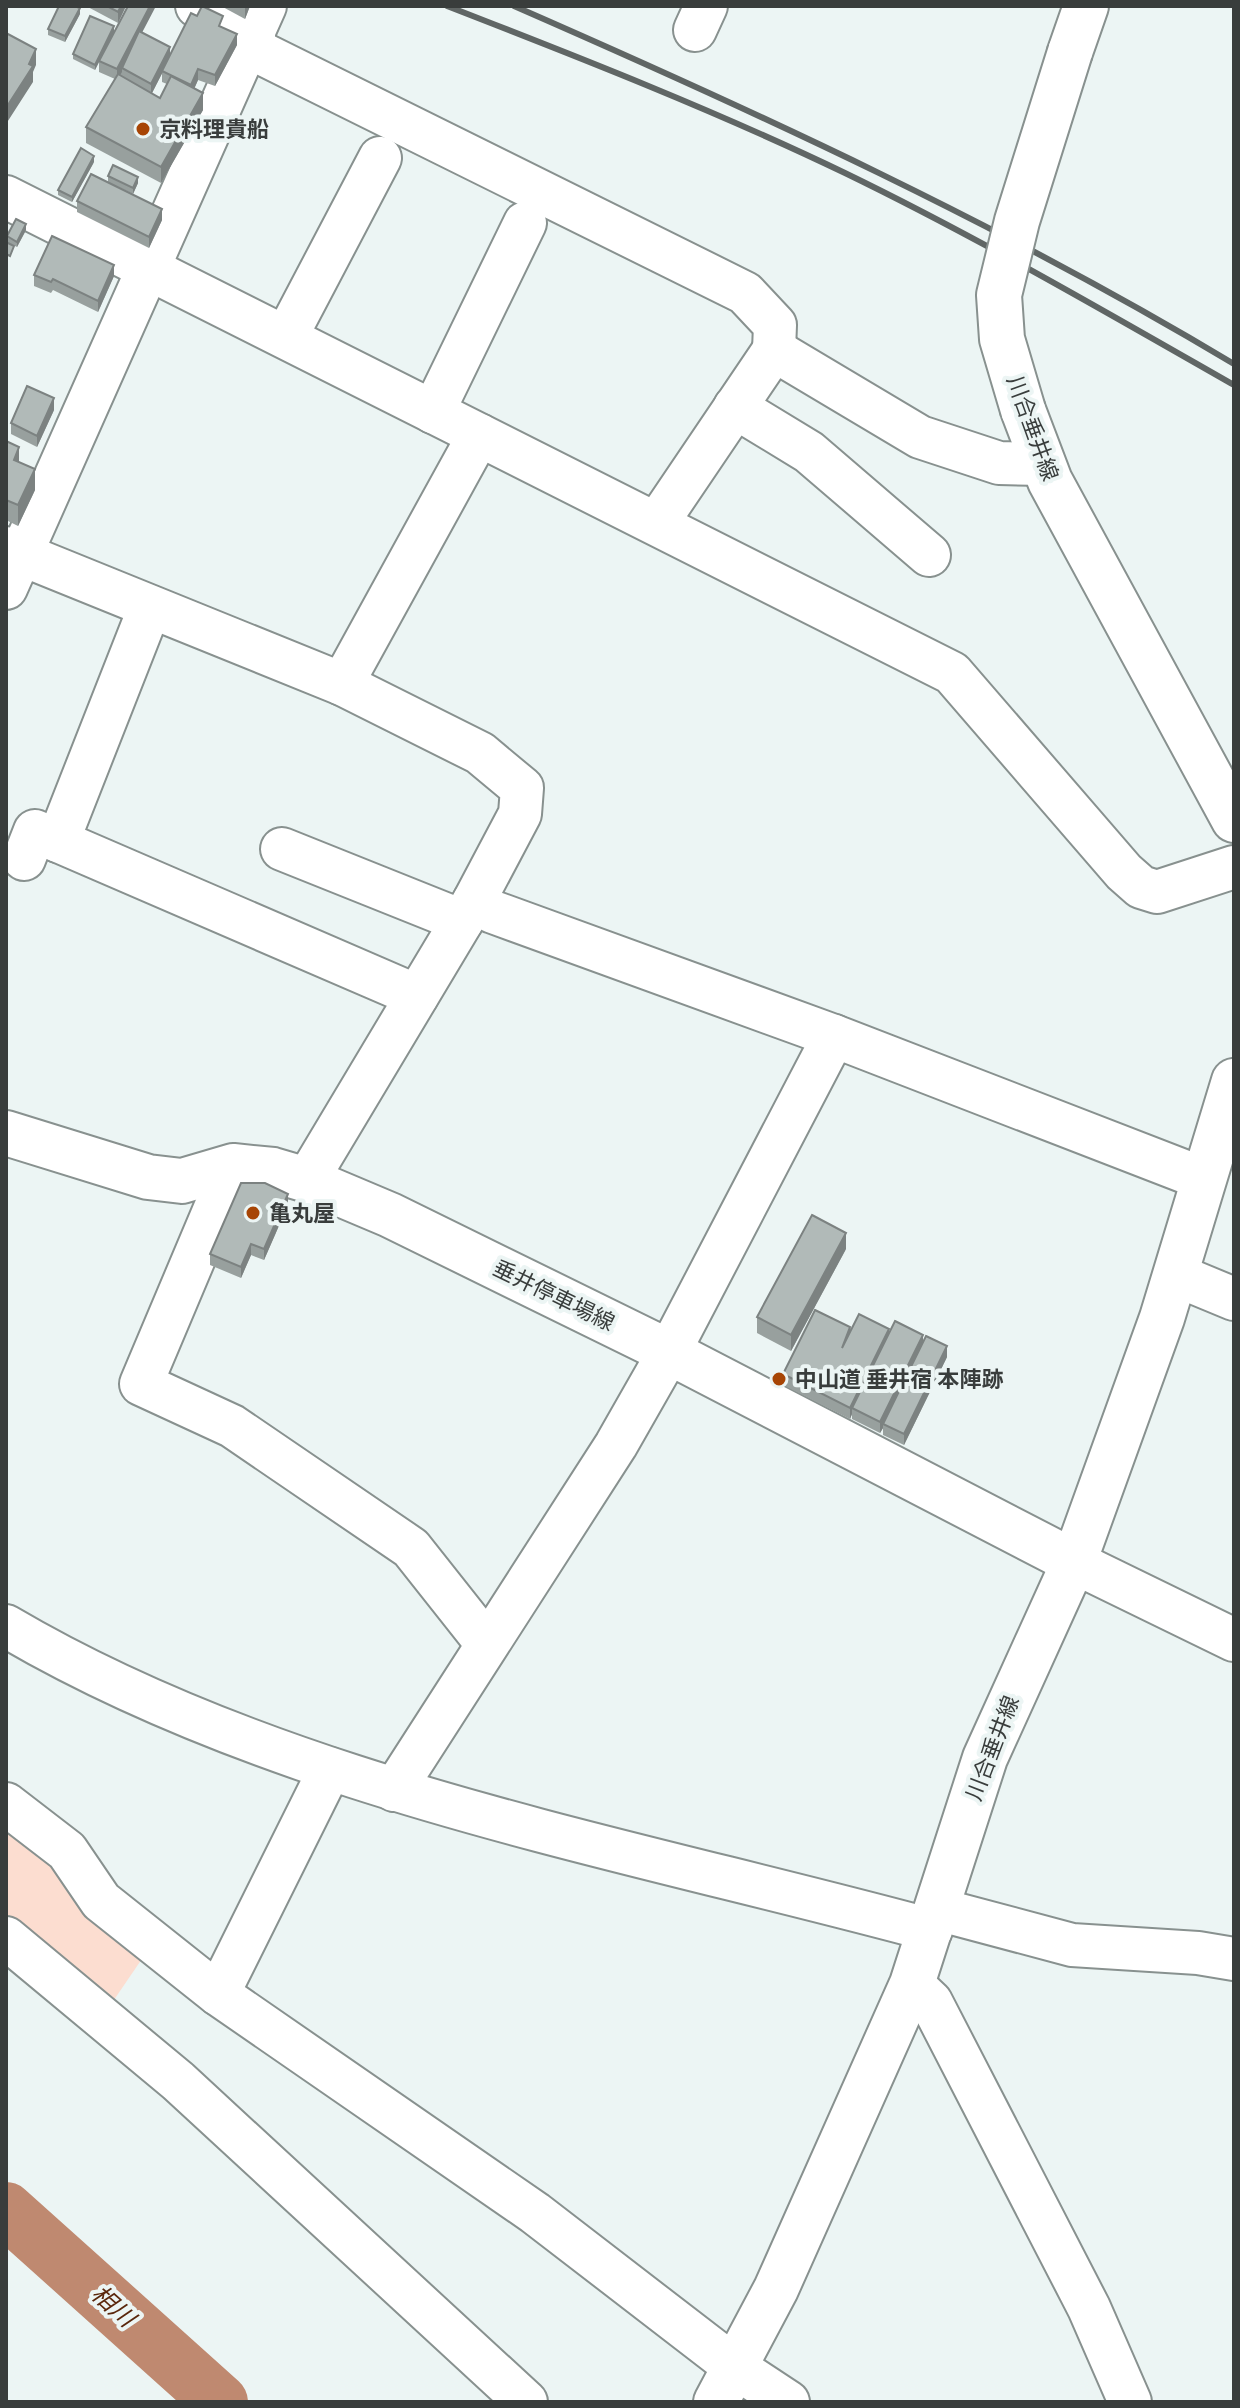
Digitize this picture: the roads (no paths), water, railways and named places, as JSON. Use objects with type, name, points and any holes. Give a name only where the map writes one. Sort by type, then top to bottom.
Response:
[{"type":"main road","name":"川合垂井線","points":[[1086,6],[1017,221],[999,295],[1002,339],[1023,410],[1044,464],[1234,820]]},
{"type":"main road","name":"川合垂井線","points":[[725,2385],[776,2289],[912,1984],[985,1758],[1074,1562],[1176,1275],[1204,1179],[1231,1106]]},
{"type":"main road","name":"垂井停車場線","points":[[6,1133],[148,1177],[182,1181],[233,1166],[273,1170],[307,1180],[390,1215],[669,1352],[1074,1562]]},
{"type":"street","points":[[197,6],[256,30],[745,293],[775,325],[774,350],[657,523]]},
{"type":"street","points":[[256,30],[150,269],[11,563],[150,607],[342,684],[480,753],[522,788],[520,814],[468,911],[307,1180]]},
{"type":"street","points":[[286,337],[380,158]]},
{"type":"street","points":[[6,197],[952,673],[1124,872],[1141,887],[1157,892],[1234,867]]},
{"type":"street","points":[[433,412],[525,223]]},
{"type":"street","points":[[774,350],[920,437],[999,463],[1044,464]]},
{"type":"street","points":[[735,407],[809,452],[929,555]]},
{"type":"street","points":[[342,684],[479,435]]},
{"type":"street","points":[[150,607],[41,850],[417,996]]},
{"type":"street","points":[[282,849],[468,911],[493,912],[834,1036],[1204,1179]]},
{"type":"street","points":[[394,1790],[616,1445],[669,1352],[834,1036]]},
{"type":"street","points":[[233,1166],[141,1384],[232,1426],[411,1548],[487,1644]]},
{"type":"street","points":[[1176,1275],[1234,1299]]},
{"type":"street","points":[[1074,1562],[1234,1640]]},
{"type":"street","points":[[6,1626],[52,1654],[141,1695],[330,1769],[394,1790],[934,1920],[1072,1945],[1198,1953],[1234,1959]]},
{"type":"street","points":[[218,1994],[330,1769]]},
{"type":"street","points":[[6,1804],[67,1851],[101,1901],[218,1994],[535,2213],[725,2385],[788,2402]]},
{"type":"street","points":[[6,1938],[178,2081],[526,2402]]},
{"type":"street","points":[[912,1984],[931,2002],[1089,2308],[1130,2402]]},
{"type":"waterway","name":"相川","points":[[6,2210],[220,2402]]},
{"type":"railway","points":[[447,6],[598,65],[845,173],[992,249],[1234,385]]},
{"type":"railway","points":[[514,6],[880,173],[1059,265],[1234,364]]},
{"type":"place","name":"京料理貴船","points":[[143,129]]},
{"type":"place","name":"亀丸屋","points":[[253,1213]]},
{"type":"place","name":"中山道 垂井宿 本陣跡","points":[[779,1379]]}]
